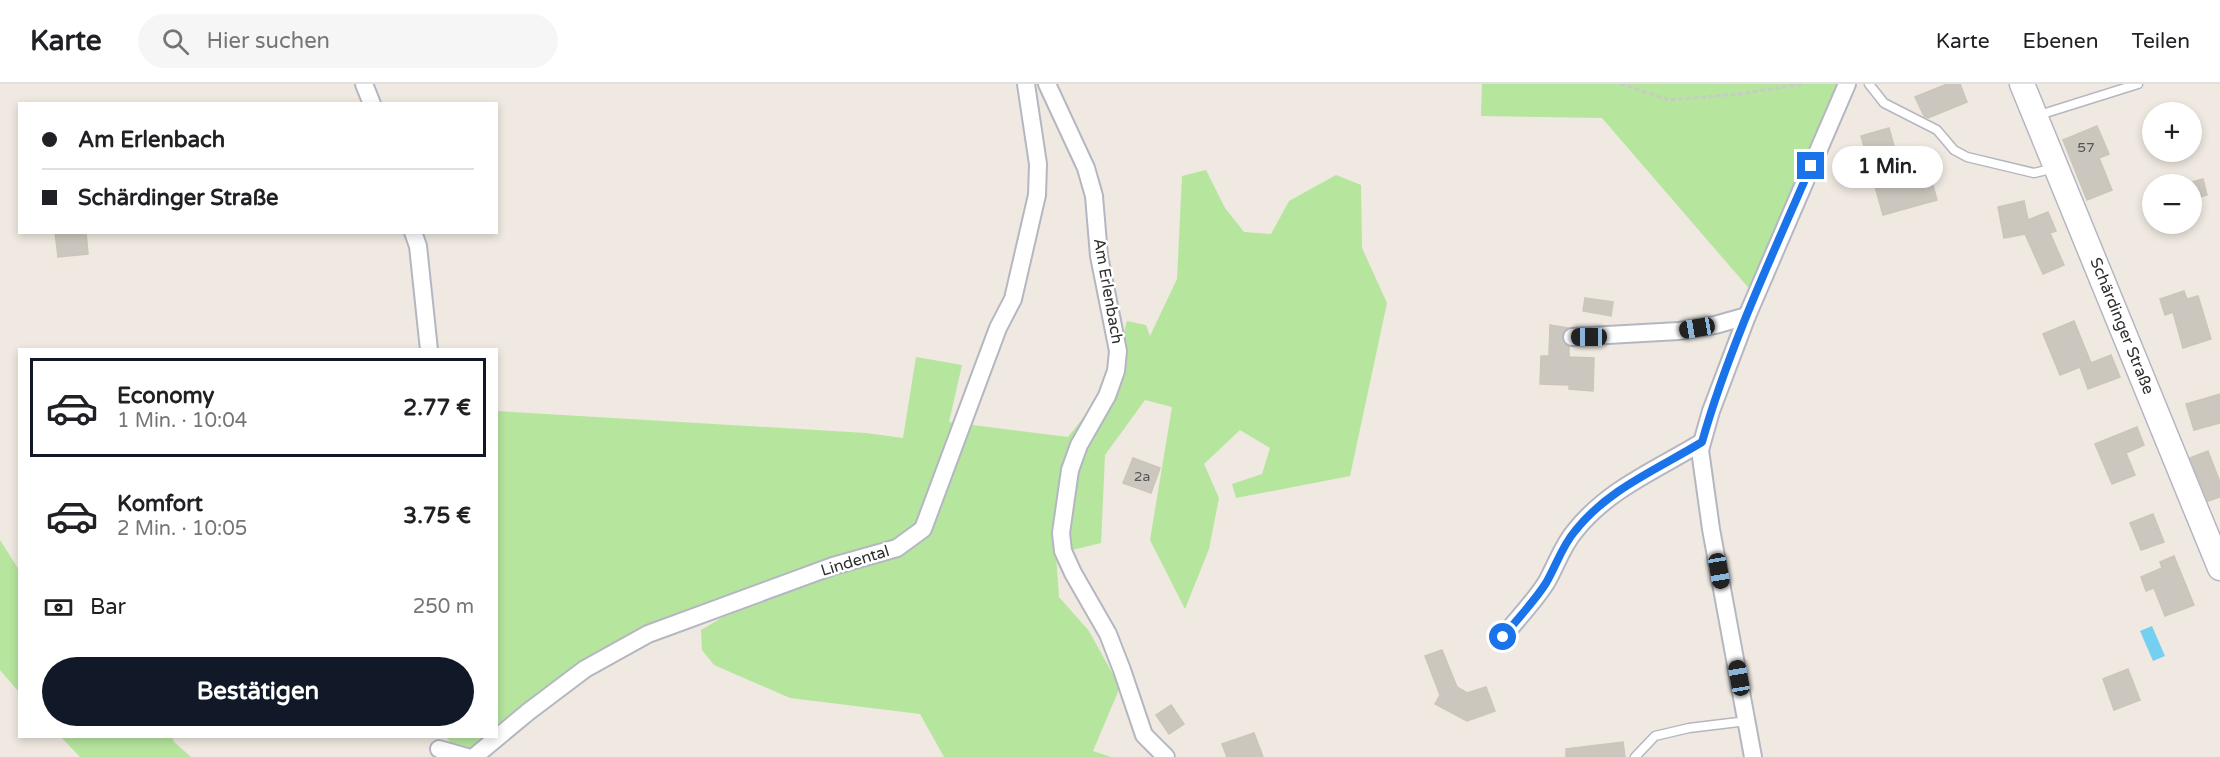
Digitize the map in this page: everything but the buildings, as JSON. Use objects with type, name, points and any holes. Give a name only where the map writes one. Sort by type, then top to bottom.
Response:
[{"type":"main road","name":"Schärdinger Straße","points":[[2022,84],[2220,568]]},
{"type":"street","points":[[364,84],[371,102]]},
{"type":"street","name":"Lindental","points":[[474,757],[585,669],[648,634],[833,566],[897,548],[923,529],[998,328],[1013,299],[1035,209],[1038,164],[1026,84]]},
{"type":"street","name":"Am Erlenbach","points":[[1047,84],[1086,168],[1094,196],[1099,256],[1119,351],[1116,371],[1107,396],[1079,445],[1070,470],[1061,533],[1064,551],[1073,573],[1108,634],[1144,735],[1166,757]]},
{"type":"street","points":[[1753,757],[1711,529],[1700,450],[1711,411],[1747,316],[1847,84]]},
{"type":"street","points":[[412,234],[418,246],[429,348]]},
{"type":"street","points":[[1572,337],[1679,331],[1715,325],[1747,316]]},
{"type":"street","points":[[1503,637],[1546,583],[1574,531],[1600,505],[1634,481],[1702,442]]},
{"type":"street","points":[[439,747],[467,757]]},
{"type":"lane","points":[[1869,84],[1884,103],[1937,130],[1954,150],[1967,157],[2034,174],[2057,168]]},
{"type":"lane","points":[[2036,116],[2138,84]]},
{"type":"lane","points":[[1635,756],[1655,736],[1689,728],[1747,721]]},
{"type":"path","points":[[1621,84],[1670,100],[1739,94],[1803,84]]},
{"type":"green space","points":[[1482,84],[1839,84],[1753,293],[1602,118],[1481,116]]},
{"type":"green space","points":[[1206,170],[1225,208],[1244,232],[1271,234],[1289,201],[1336,175],[1361,185],[1362,248],[1387,303],[1350,476],[1236,498],[1232,484],[1262,474],[1270,448],[1240,430],[1204,464],[1219,498],[1209,549],[1185,609],[1150,540],[1172,407],[1145,400],[1105,455],[1101,543],[1056,554],[1059,597],[1089,631],[1120,687],[1093,751],[1111,757],[944,757],[920,714],[790,698],[714,665],[702,650],[701,630],[723,617],[843,571],[909,551],[900,536],[886,544],[834,563],[692,609],[646,627],[498,728],[498,411],[866,433],[903,438],[916,357],[962,365],[949,422],[1068,437],[1111,383],[1127,321],[1146,325],[1150,336],[1177,279],[1182,176]]},
{"type":"green space","points":[[0,540],[18,568],[18,691],[0,670]]},
{"type":"green space","points":[[62,738],[172,738],[191,757],[80,757]]},
{"type":"green space","points":[[447,738],[486,738],[466,749],[456,747]]},
{"type":"water","points":[[2152,626],[2165,656],[2153,661],[2140,631]]},
{"type":"route","points":[[1503,637],[1546,583],[1574,531],[1600,505],[1634,481],[1702,442],[1711,411],[1747,316],[1811,166]]}]
